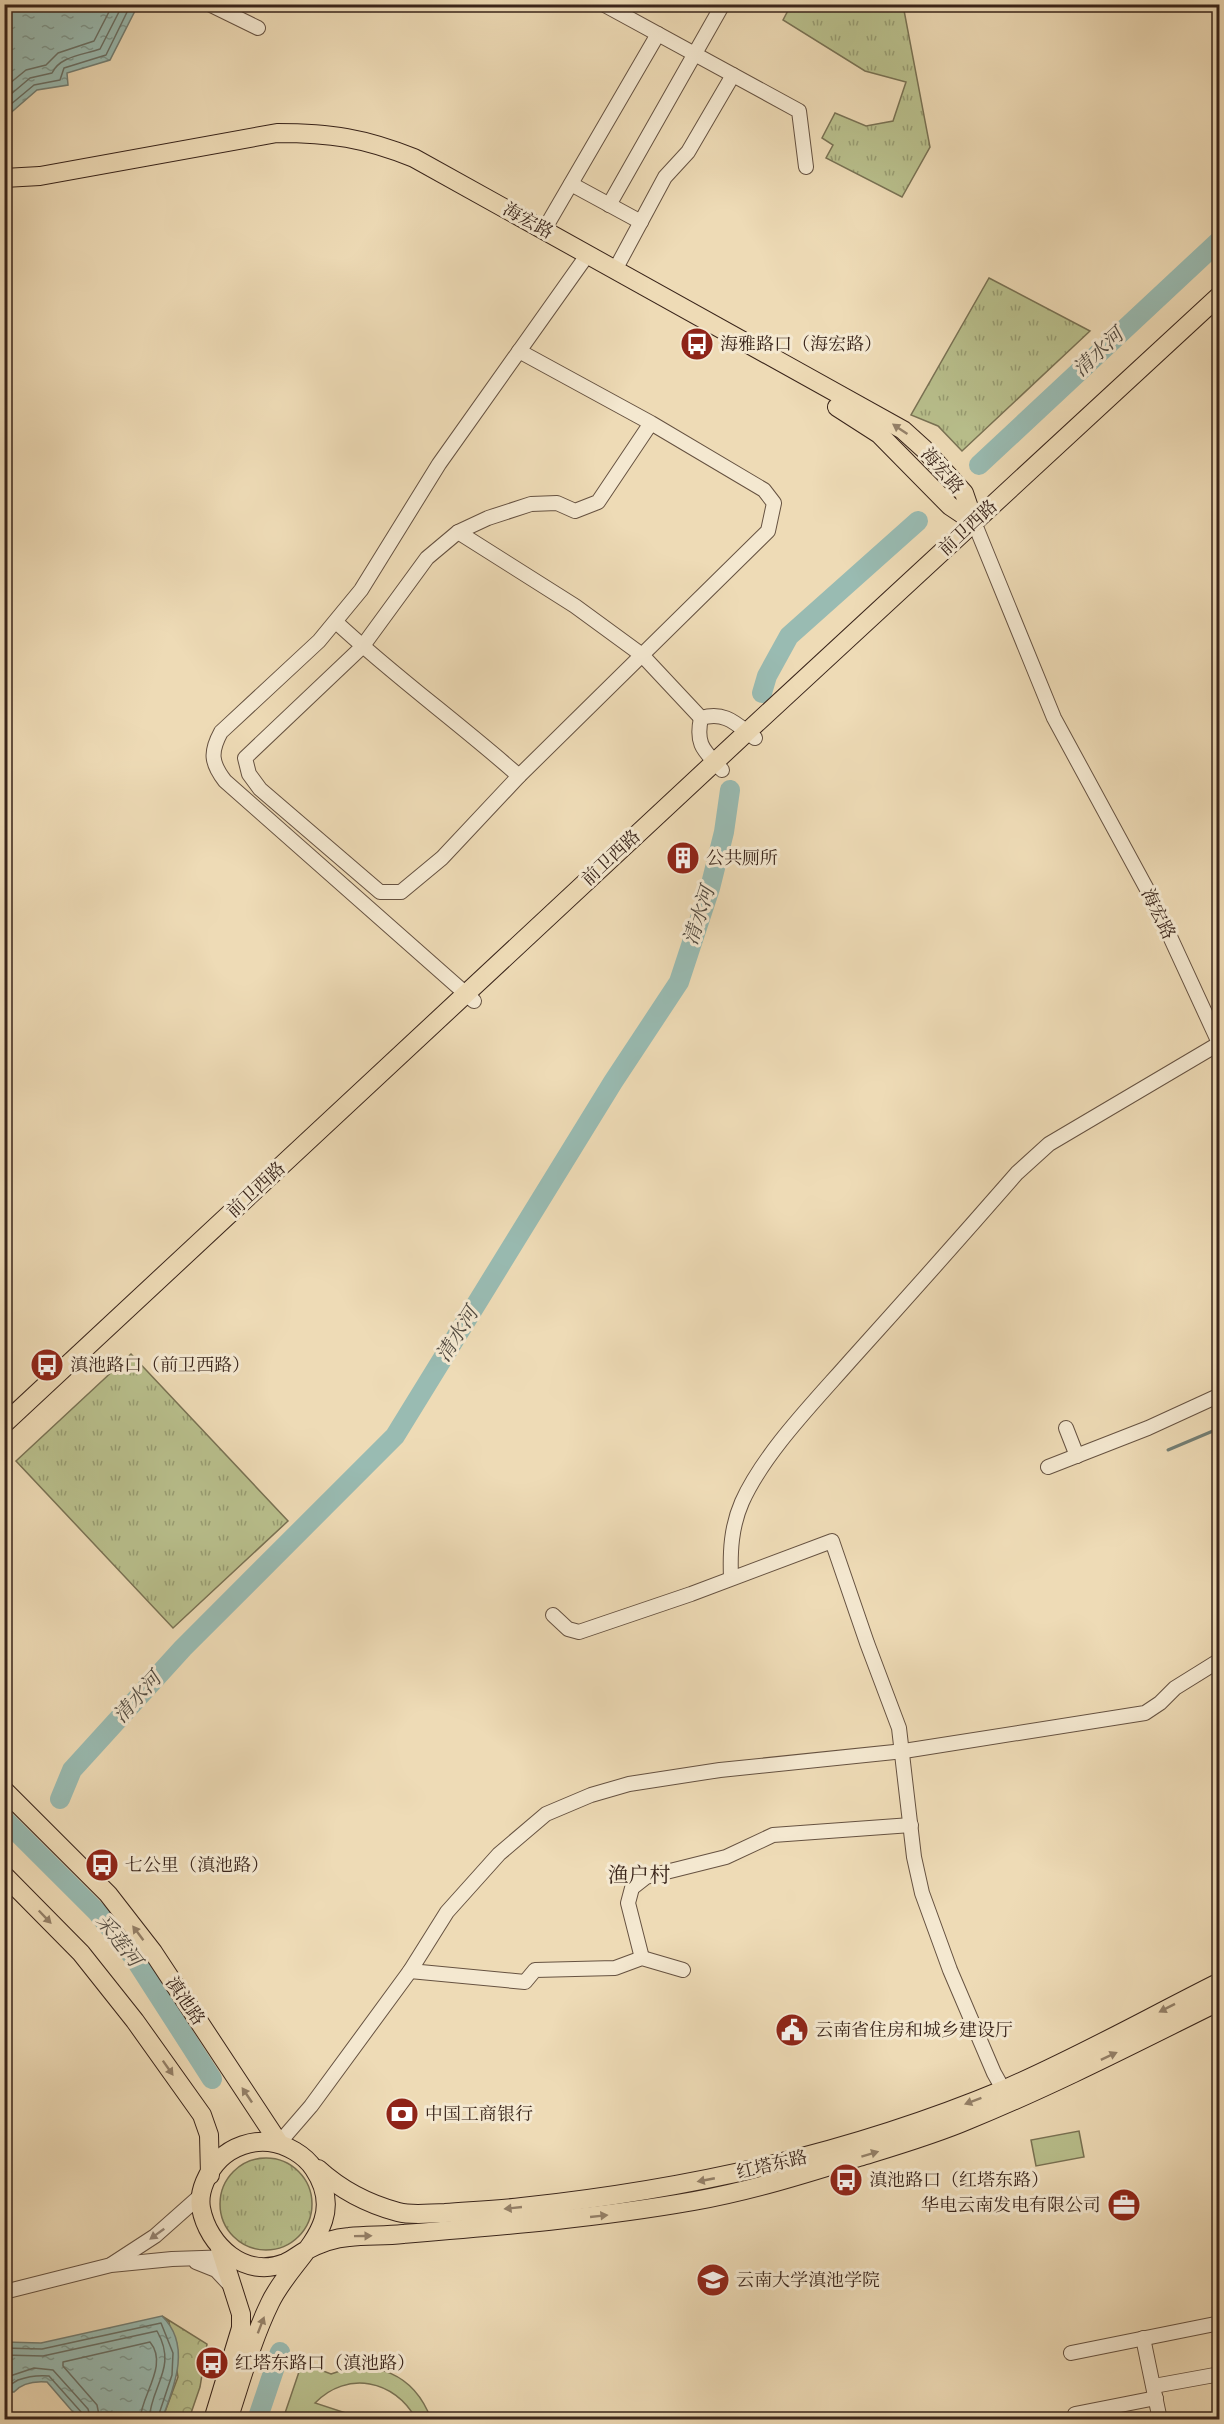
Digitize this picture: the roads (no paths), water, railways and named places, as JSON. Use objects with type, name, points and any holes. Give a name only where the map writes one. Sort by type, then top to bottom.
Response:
[{"type":"main road","name":"海宏路","points":[[4,178],[40,176],[277,133],[313,133],[378,143],[414,158],[544,230],[585,259],[615,270],[903,430],[924,449],[964,493],[977,527]]},
{"type":"main road","name":"海宏路","points":[[4,190],[42,188],[278,145],[312,145],[374,155],[409,169],[585,259],[850,414],[879,434],[950,506],[977,527]]},
{"type":"main road","name":"前卫西路","points":[[4,1438],[123,1321],[977,527],[1220,295]]},
{"type":"main road","name":"前卫西路","points":[[977,527],[1220,312]]},
{"type":"main road","name":"前卫西路","points":[[4,1424],[123,1321]]},
{"type":"main road","name":"滇池路","points":[[4,1790],[108,1894],[153,1952],[279,2143]]},
{"type":"main road","points":[[4,1875],[81,1953],[135,2021],[202,2115],[208,2135],[210,2175]]},
{"type":"main road","name":"红塔东路","points":[[307,2159],[349,2193],[399,2213],[416,2214],[502,2209],[595,2199],[749,2171],[830,2151],[923,2120],[1004,2089],[1068,2061],[1220,1982]]},
{"type":"main road","name":"红塔东路","points":[[306,2250],[348,2237],[387,2236],[609,2215],[702,2199],[808,2173],[967,2121],[1220,2001]]},
{"type":"main road","points":[[228,2420],[271,2301],[321,2230],[326,2209],[323,2183],[307,2159],[279,2143],[263,2141],[245,2144],[220,2158],[199,2197],[210,2236],[225,2254],[240,2262],[267,2267],[286,2263],[306,2250]]},
{"type":"main road","points":[[213,2420],[241,2328],[241,2314],[225,2254]]},
{"type":"street","points":[[209,4],[258,28]]},
{"type":"street","points":[[603,4],[799,111],[806,167]]},
{"type":"street","points":[[609,206],[723,4]]},
{"type":"street","points":[[544,230],[658,34]]},
{"type":"street","points":[[615,270],[665,177],[688,152],[733,75]]},
{"type":"street","points":[[571,184],[640,222]]},
{"type":"street","points":[[471,997],[225,781],[216,769],[213,755],[215,743],[221,732],[336,622],[361,591],[439,464],[585,259]]},
{"type":"street","points":[[519,351],[651,423],[764,490],[774,503],[768,531],[519,776],[442,858],[401,892],[380,892],[260,789],[249,774],[245,758],[362,647],[427,558],[458,532],[488,518],[531,504],[557,503],[575,511],[598,502],[651,423]]},
{"type":"street","name":"海宏路","points":[[977,527],[1054,718],[1155,904],[1219,1044]]},
{"type":"street","points":[[458,532],[574,606],[642,655],[701,718]]},
{"type":"street","points":[[336,622],[362,647],[471,734],[519,776]]},
{"type":"street","points":[[701,718],[714,714],[725,716],[751,735]]},
{"type":"street","points":[[701,718],[698,734],[702,750],[719,766]]},
{"type":"street","points":[[731,1578],[730,1555],[736,1518],[749,1488],[773,1454],[821,1395],[1017,1173],[1049,1144],[1219,1044]]},
{"type":"street","points":[[1048,1467],[1148,1428],[1220,1395]]},
{"type":"street","points":[[1066,1428],[1077,1456]]},
{"type":"street","points":[[553,1615],[568,1629],[579,1632],[832,1540],[899,1728],[904,1751],[914,1857],[922,1893],[950,1970],[1004,2089]]},
{"type":"street","points":[[279,2143],[311,2106],[410,1971],[447,1912],[499,1854],[546,1814],[591,1795],[629,1784],[729,1769],[904,1751],[1145,1713],[1160,1703],[1175,1688],[1220,1660]]},
{"type":"street","points":[[642,1958],[628,1903],[632,1888],[646,1877],[726,1857],[773,1835],[911,1825]]},
{"type":"street","points":[[410,1971],[525,1982],[535,1970],[615,1968],[642,1958],[683,1970]]},
{"type":"street","points":[[111,2265],[155,2236],[199,2197]]},
{"type":"street","points":[[4,2292],[111,2265],[172,2259],[191,2260],[225,2254]]},
{"type":"street","points":[[191,2260],[216,2270],[233,2288]]},
{"type":"street","points":[[1071,2353],[1220,2323]]},
{"type":"street","points":[[1143,2338],[1160,2420]]},
{"type":"street","points":[[1075,2414],[1220,2374]]},
{"type":"water","points":[[4,5],[138,5],[110,60],[67,73],[68,85],[37,90],[6,117]]},
{"type":"water","points":[[162,2316],[171,2327],[176,2340],[178,2366],[162,2419],[79,2419],[47,2382],[29,2383],[14,2392],[5,2392],[5,2342],[41,2343]]},
{"type":"waterway","name":"清水河","points":[[979,465],[1220,240]]},
{"type":"waterway","name":"清水河","points":[[762,693],[767,676],[789,636],[918,521]]},
{"type":"waterway","name":"清水河","points":[[60,1799],[72,1770],[183,1648],[395,1436],[613,1082],[679,982],[710,888],[724,832],[730,790]]},
{"type":"waterway","points":[[1168,1450],[1220,1428]]},
{"type":"waterway","name":"采莲河","points":[[4,1819],[97,1912],[135,1959],[212,2079]]},
{"type":"waterway","name":"采莲河","points":[[257,2420],[280,2352]]},
{"type":"place","name":"海雅路口（海宏路）","points":[[697,344]]},
{"type":"place","name":"公共厕所","points":[[683,858]]},
{"type":"place","name":"滇池路口（前卫西路）","points":[[47,1365]]},
{"type":"place","name":"七公里（滇池路）","points":[[102,1865]]},
{"type":"place","name":"云南省住房和城乡建设厅","points":[[792,2030]]},
{"type":"place","name":"中国工商银行","points":[[402,2114]]},
{"type":"place","name":"滇池路口（红塔东路）","points":[[846,2180]]},
{"type":"place","name":"华电云南发电有限公司","points":[[1124,2205]]},
{"type":"place","name":"云南大学滇池学院","points":[[713,2280]]},
{"type":"place","name":"红塔东路口（滇池路）","points":[[212,2363]]},
{"type":"district","name":"渔户村","points":[[639,1876]]}]
